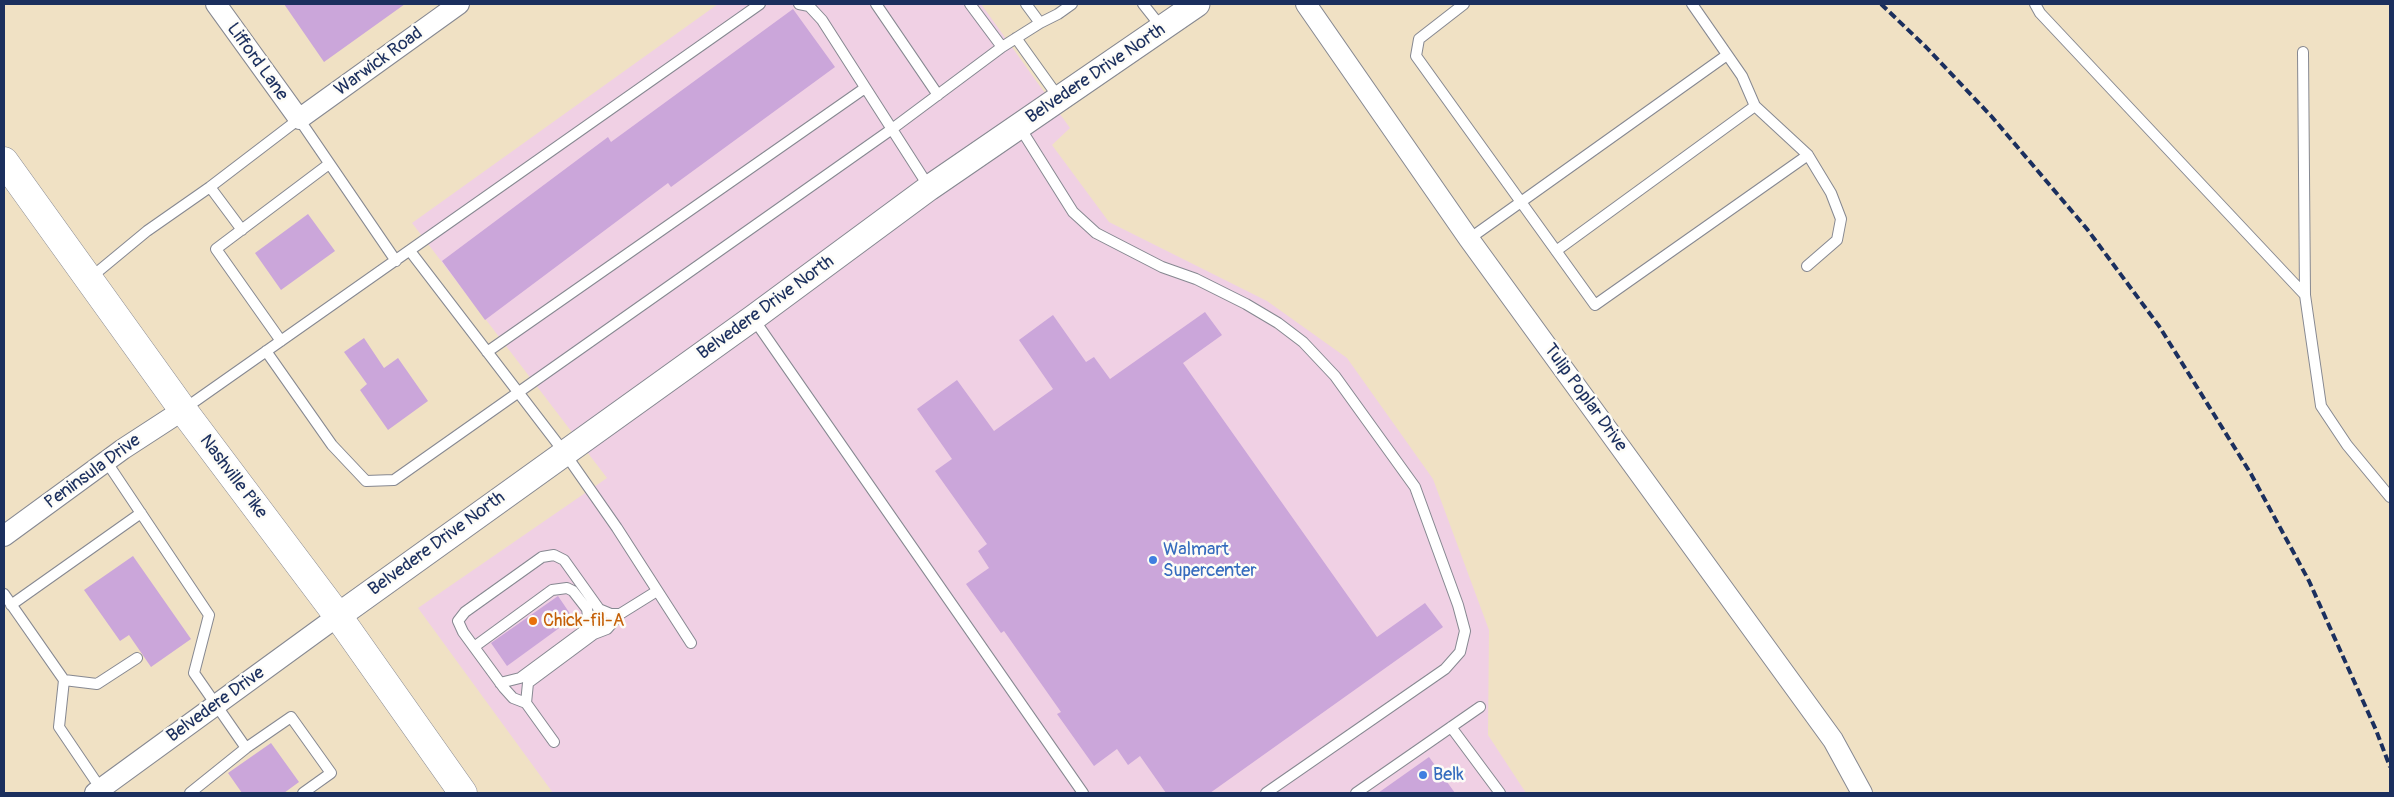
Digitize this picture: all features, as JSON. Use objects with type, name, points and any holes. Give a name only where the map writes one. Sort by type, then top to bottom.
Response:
[{"type":"main road","name":"Nashville Pike","points":[[4,161],[182,410],[338,616],[463,793]]},
{"type":"street","name":"Warwick Road","points":[[299,120],[459,4]]},
{"type":"street","name":"Belvedere Drive North","points":[[338,616],[753,318],[929,188],[1197,4]]},
{"type":"street","name":"Tulip Poplar Drive","points":[[1306,4],[1469,239],[1833,740],[1862,793]]},
{"type":"street","name":"Lifford Lane","points":[[219,5],[299,120]]},
{"type":"street","name":"Peninsula Drive","points":[[4,536],[106,461],[182,410]]},
{"type":"street","name":"Belvedere Drive","points":[[100,792],[338,616]]},
{"type":"lane","points":[[182,410],[760,4]]},
{"type":"lane","points":[[799,4],[808,6],[822,20],[929,188]]},
{"type":"lane","points":[[876,4],[938,94]]},
{"type":"lane","points":[[970,4],[1002,47]]},
{"type":"lane","points":[[1026,4],[1040,22]]},
{"type":"lane","points":[[266,351],[332,445],[366,481],[394,480],[892,129],[1002,47],[1072,4]]},
{"type":"lane","points":[[1143,4],[1162,28]]},
{"type":"lane","points":[[1464,4],[1419,39],[1416,56],[1595,305],[1808,155]]},
{"type":"lane","points":[[1692,4],[1742,76],[1755,106],[1808,155],[1831,192],[1841,219],[1837,240],[1807,266]]},
{"type":"lane","points":[[2035,4],[2040,13],[2305,295]]},
{"type":"lane","points":[[1016,38],[1059,99]]},
{"type":"lane","points":[[2303,52],[2305,295],[2322,406],[2347,445],[2390,498]]},
{"type":"lane","points":[[1469,239],[1728,55]]},
{"type":"lane","points":[[487,352],[865,88]]},
{"type":"lane","points":[[1556,251],[1755,106]]},
{"type":"lane","points":[[88,279],[147,231],[210,187],[299,120],[396,261]]},
{"type":"lane","points":[[1019,126],[1073,212],[1096,233],[1162,267],[1196,279],[1246,304],[1278,323],[1303,342],[1335,376],[1415,487],[1458,605],[1465,631],[1460,652],[1445,668],[1266,793]]},
{"type":"lane","points":[[281,341],[216,249],[329,164]]},
{"type":"lane","points":[[210,187],[242,230]]},
{"type":"lane","points":[[410,251],[564,452],[691,643]]},
{"type":"lane","points":[[753,318],[1084,793]]},
{"type":"lane","points":[[106,461],[209,615],[194,673],[246,748]]},
{"type":"lane","points":[[11,605],[141,513]]},
{"type":"lane","points":[[554,742],[526,703],[513,698],[500,683],[462,632],[458,620],[465,612],[542,557],[554,555],[564,560],[599,610],[620,614]]},
{"type":"lane","points":[[474,647],[552,590],[567,588],[573,591],[587,609],[589,623],[586,630],[520,678],[500,683]]},
{"type":"lane","points":[[526,703],[528,684],[594,634],[607,629],[620,614],[658,591]]},
{"type":"lane","points":[[4,594],[64,680],[59,727],[100,792]]},
{"type":"lane","points":[[594,634],[599,610]]},
{"type":"lane","points":[[64,680],[97,684],[137,658]]},
{"type":"lane","points":[[1356,793],[1480,706]]},
{"type":"lane","points":[[190,793],[246,748],[291,717],[331,773],[303,793]]},
{"type":"lane","points":[[1450,727],[1500,793]]},
{"type":"shaded area","points":[[718,4],[981,4],[1070,128],[1052,145],[1109,222],[1267,301],[1347,358],[1433,479],[1489,630],[1488,735],[1526,793],[553,793],[418,608],[607,478],[412,223]]},
{"type":"building","points":[[284,4],[405,4],[324,62]]},
{"type":"building","points":[[793,9],[835,67],[671,187],[668,183],[485,320],[442,261],[608,137],[611,142]]},
{"type":"building","points":[[308,214],[335,251],[281,290],[255,253]]},
{"type":"building","name":"Walmart Supercenter","points":[[1205,312],[1222,335],[1183,363],[1377,637],[1425,603],[1443,627],[1210,793],[1166,793],[1140,756],[1128,765],[1117,749],[1094,766],[1057,714],[1061,712],[1004,631],[1001,633],[966,584],[989,568],[978,551],[987,544],[935,471],[952,459],[917,409],[957,380],[994,431],[1053,389],[1019,340],[1053,315],[1086,362],[1094,357],[1110,379]]},
{"type":"building","points":[[364,338],[384,368],[398,358],[428,401],[388,430],[360,390],[367,384],[344,352]]},
{"type":"building","points":[[133,556],[191,639],[151,667],[129,635],[120,641],[84,590]]},
{"type":"building","points":[[558,596],[573,618],[507,666],[491,643]]},
{"type":"building","points":[[271,743],[299,782],[284,793],[242,793],[228,773]]},
{"type":"building","name":"Belk","points":[[1429,757],[1455,793],[1378,793]]},
{"type":"railway","points":[[1881,4],[1926,47],[1992,117],[2087,229],[2159,326],[2251,474],[2309,581],[2376,730],[2390,767]]},
{"type":"place","name":"Walmart Supercenter","points":[[1153,560]]},
{"type":"place","name":"Chick-fil-A","points":[[533,621]]},
{"type":"place","name":"Belk","points":[[1423,775]]}]
